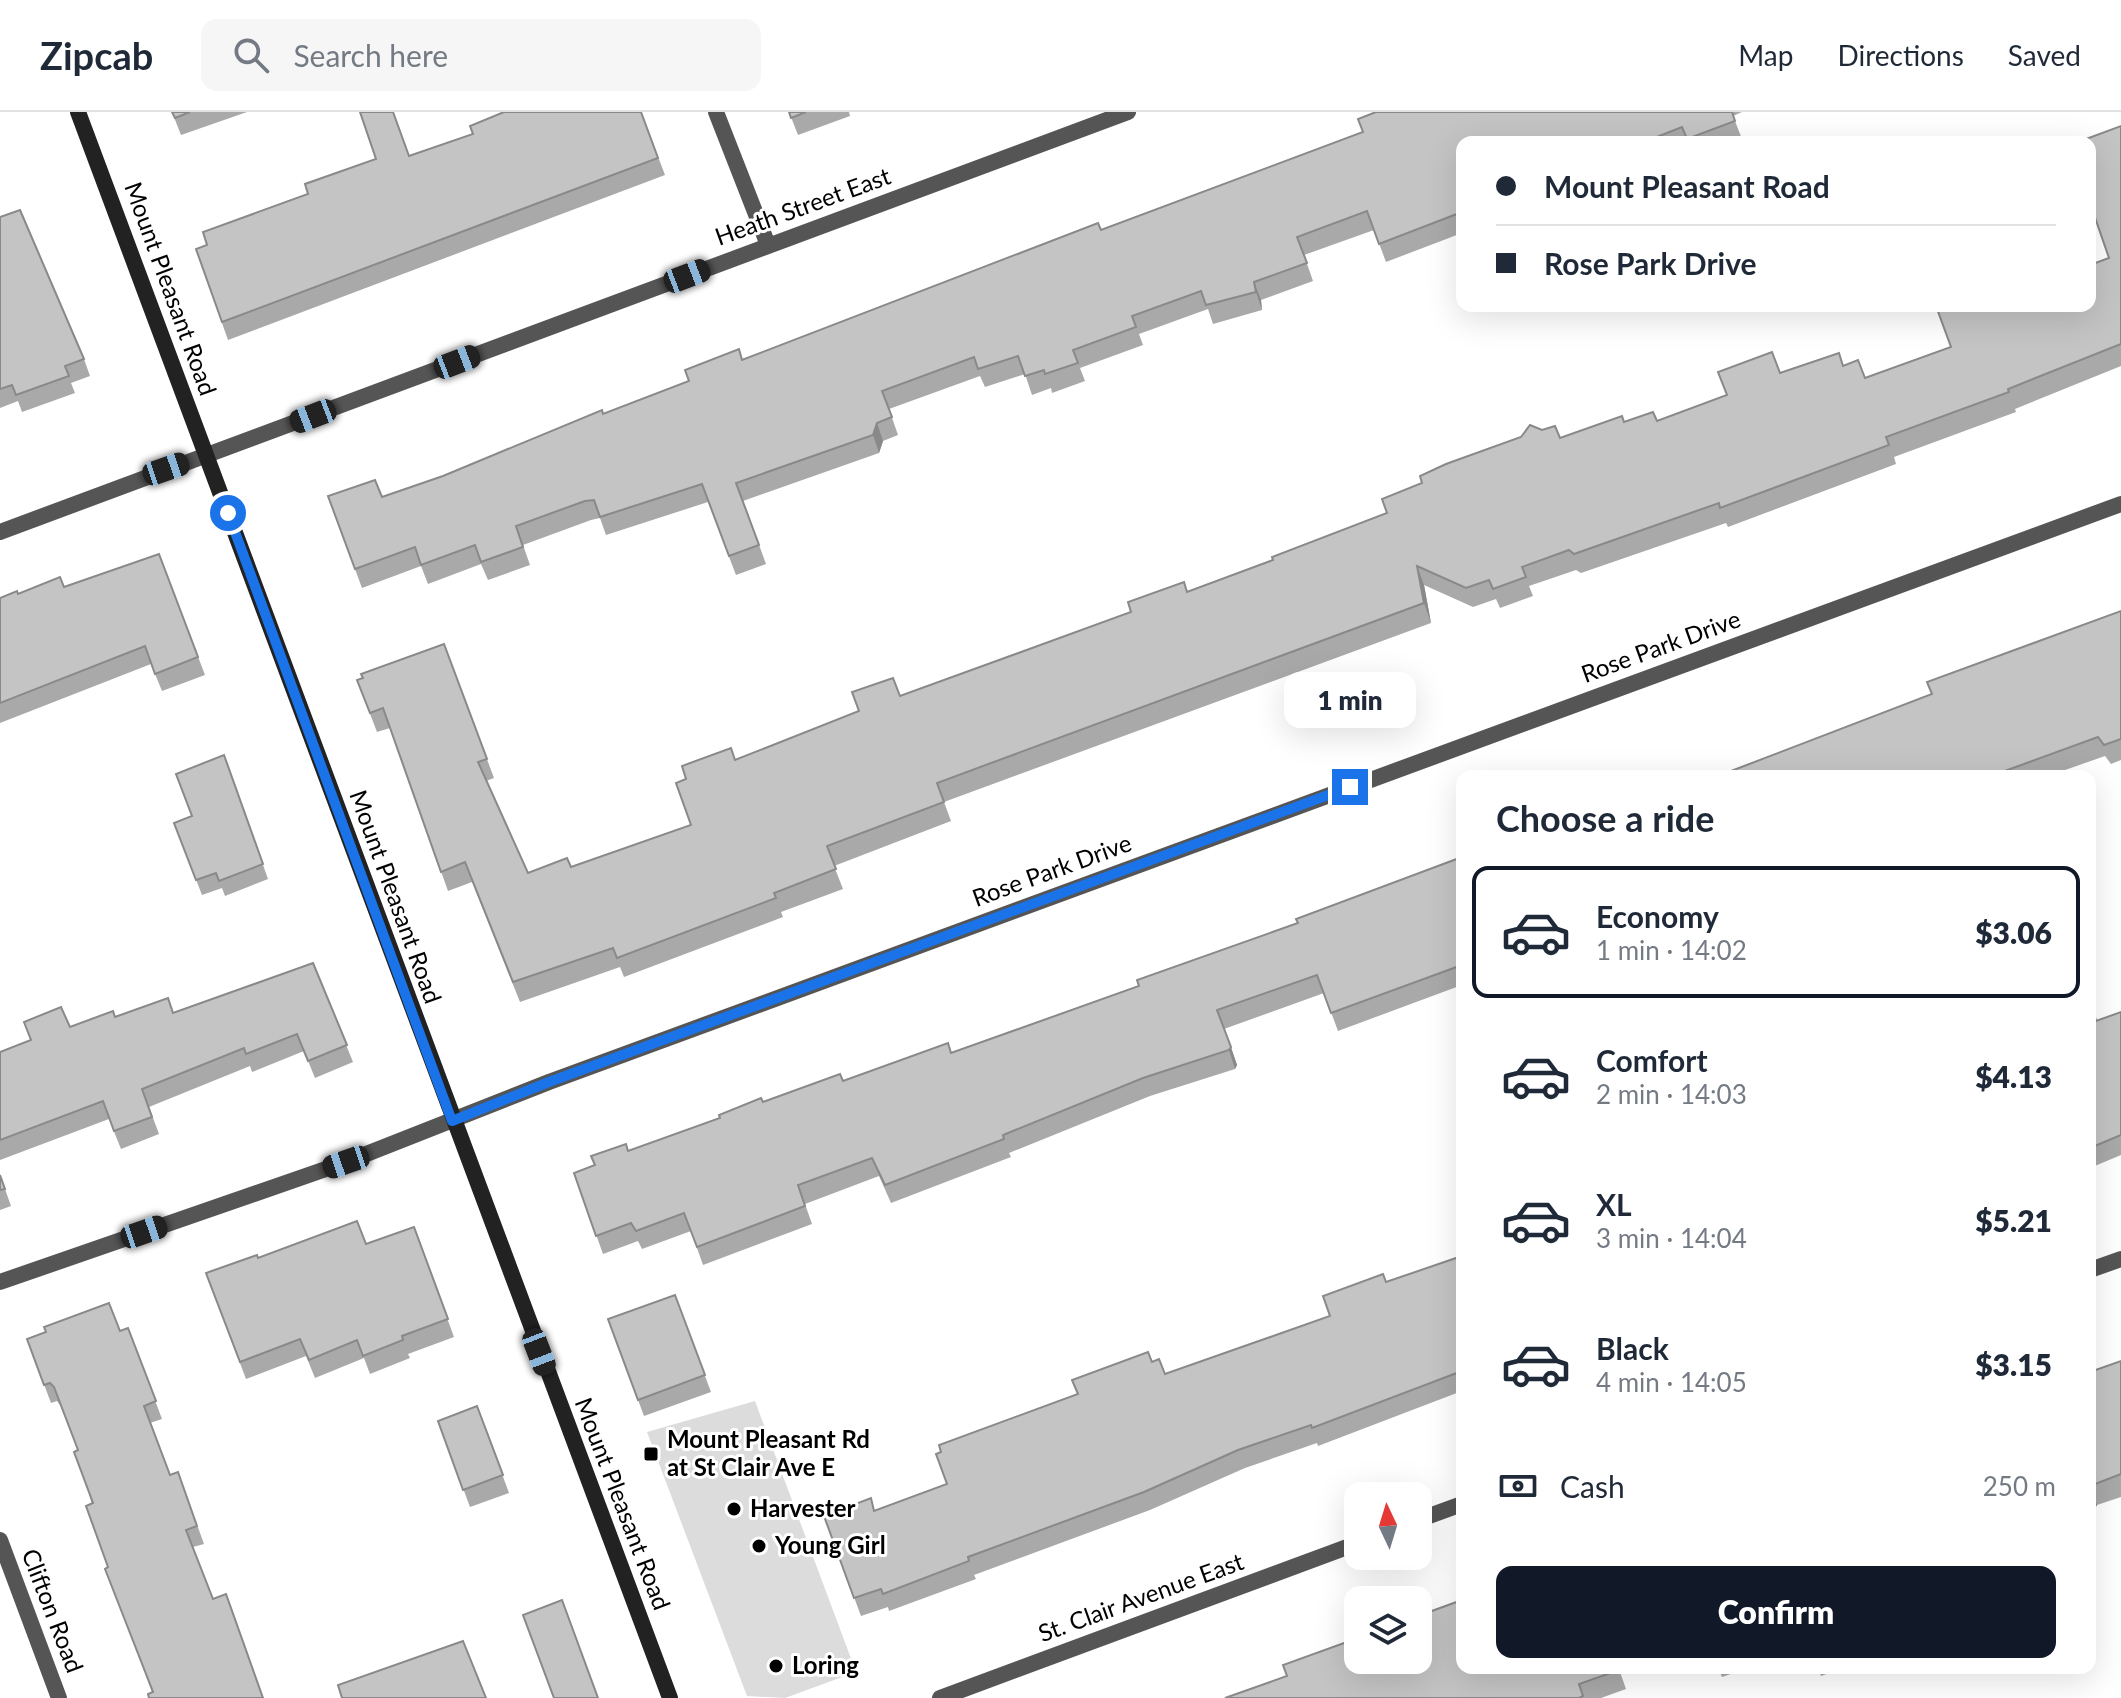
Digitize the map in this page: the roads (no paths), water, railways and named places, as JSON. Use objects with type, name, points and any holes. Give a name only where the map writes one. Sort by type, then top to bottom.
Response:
[{"type":"main road","name":"Mount Pleasant Road","points":[[78,112],[452,1121],[670,1698]]},
{"type":"street","points":[[716,112],[768,245]]},
{"type":"street","name":"Heath Street East","points":[[0,532],[1128,112]]},
{"type":"street","name":"Rose Park Drive","points":[[0,1282],[452,1121],[549,1082],[2121,504]]},
{"type":"street","points":[[2096,1268],[2121,1259]]},
{"type":"street","points":[[1432,1515],[1456,1506]]},
{"type":"street","name":"Clifton Road","points":[[0,1540],[59,1698]]},
{"type":"street","name":"St. Clair Avenue East","points":[[940,1698],[1344,1548]]},
{"type":"place","name":"Mount Pleasant Rd at St Clair Ave E","points":[[651,1454]]},
{"type":"place","name":"Harvester","points":[[734,1509]]},
{"type":"place","name":"Young Girl","points":[[759,1546]]},
{"type":"place","name":"Loring","points":[[776,1666]]}]
